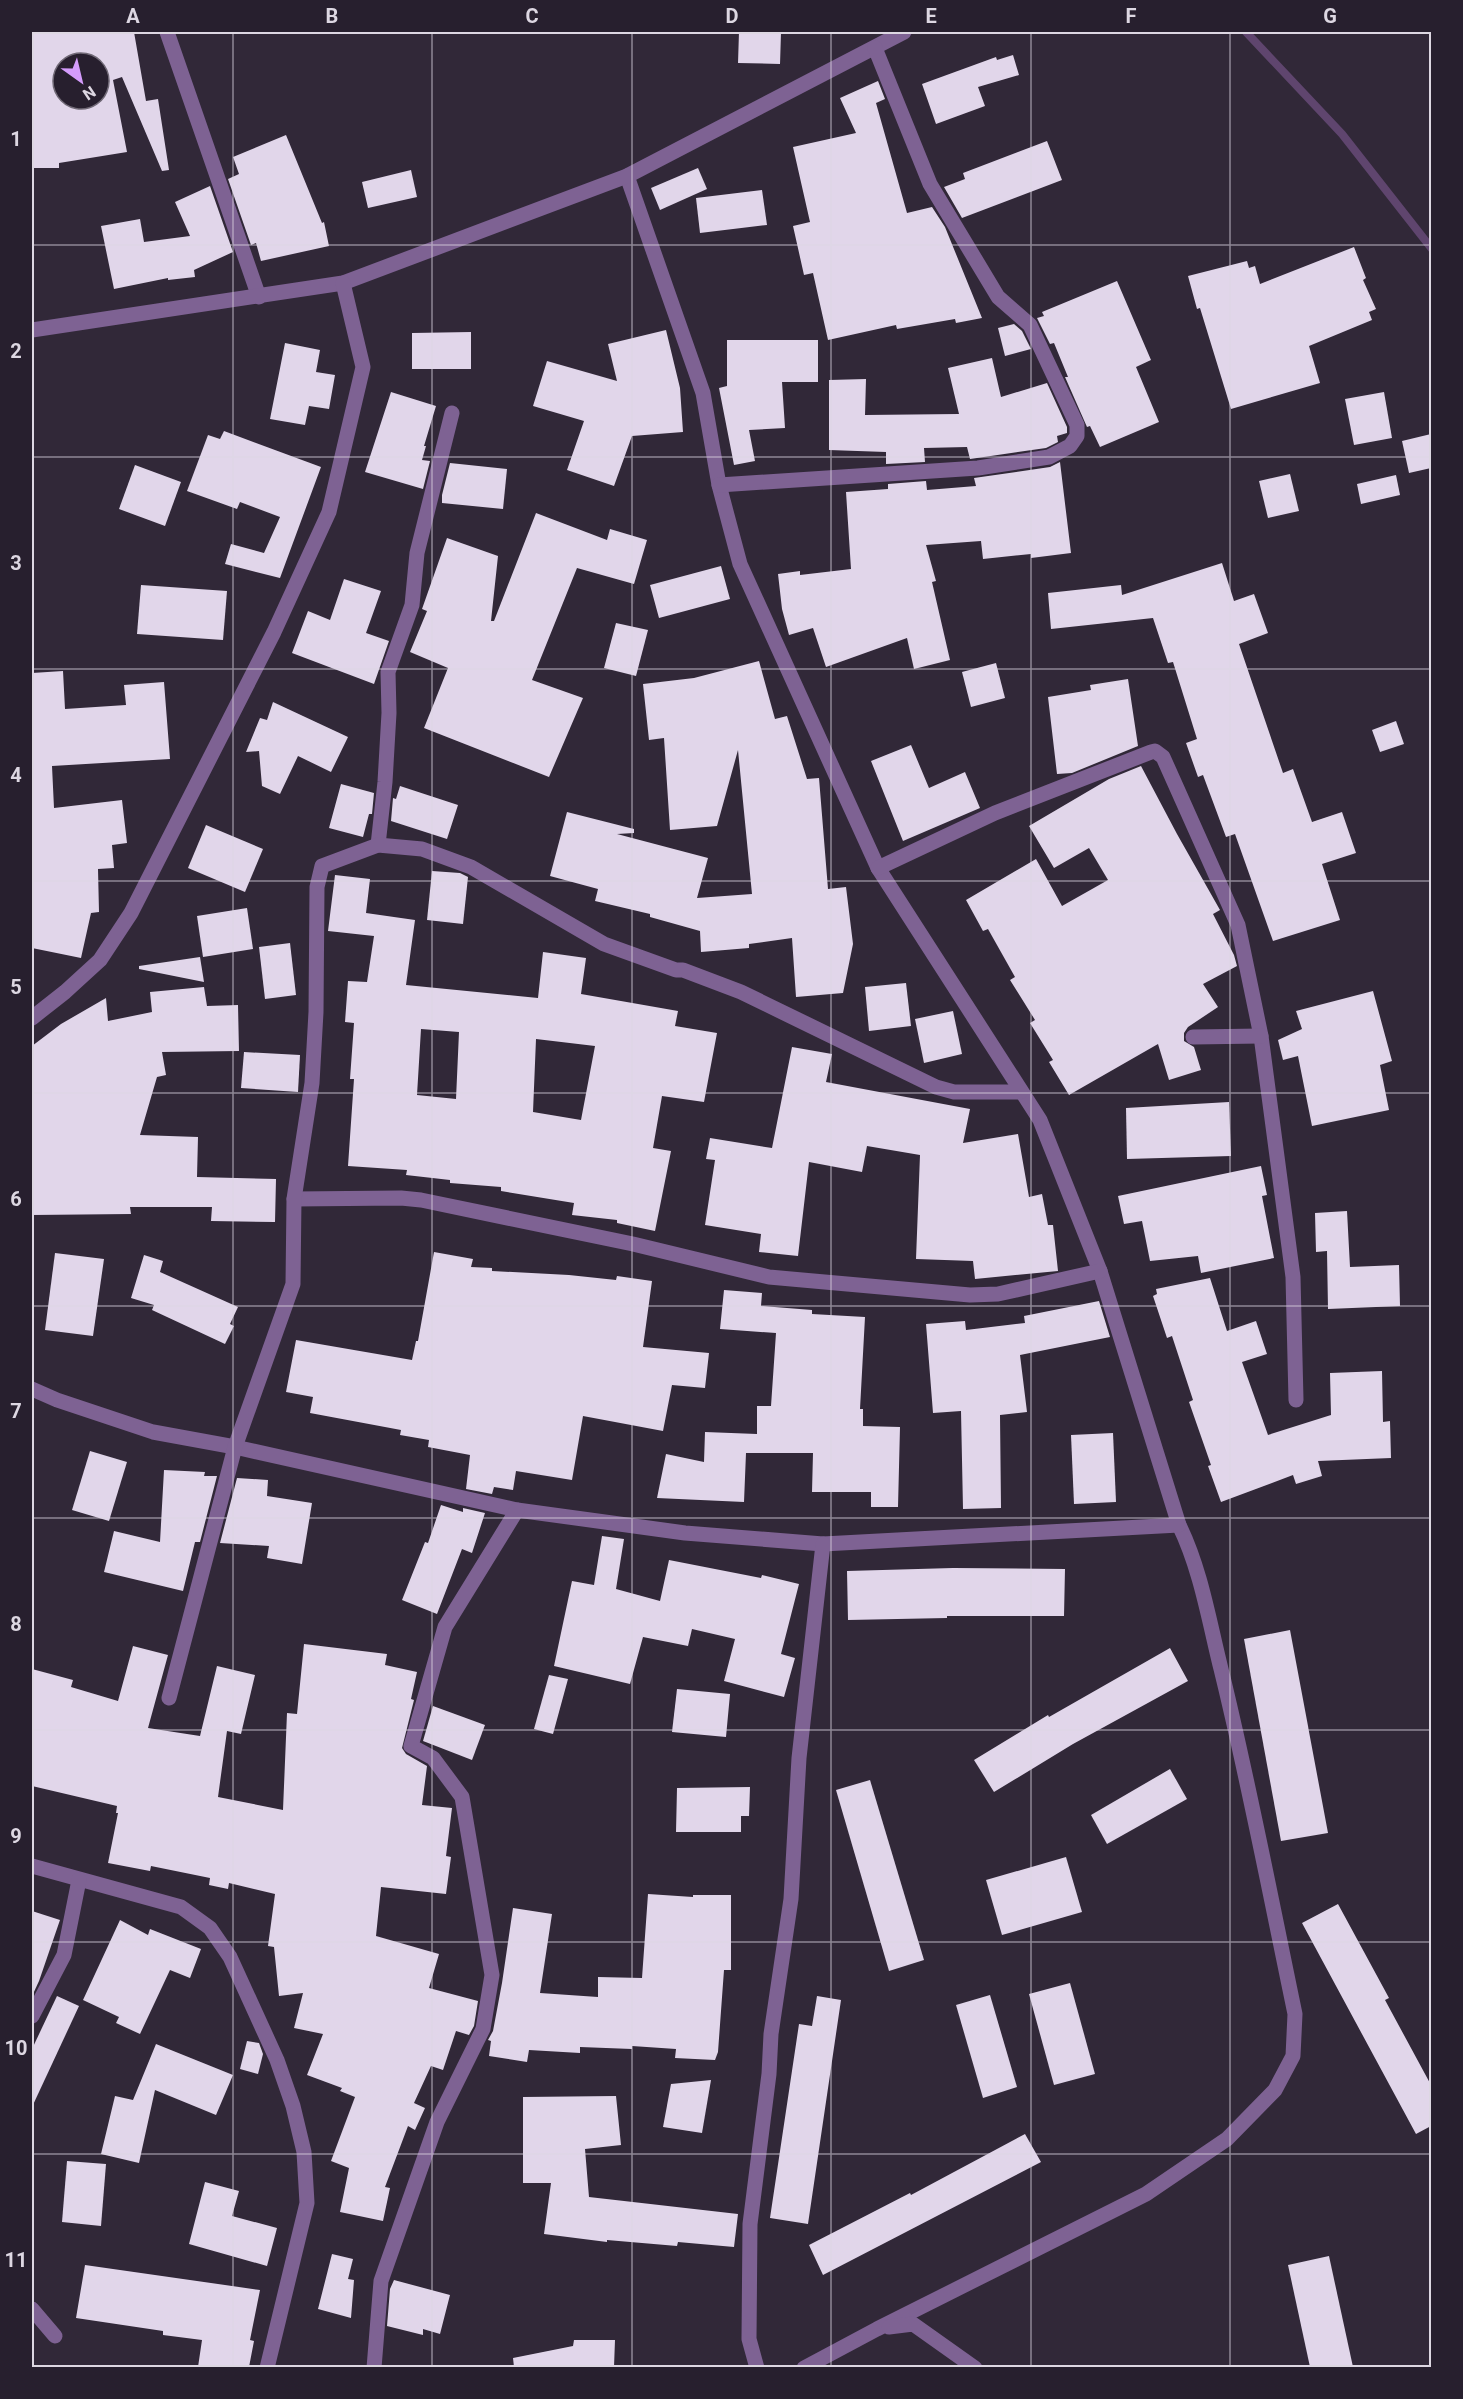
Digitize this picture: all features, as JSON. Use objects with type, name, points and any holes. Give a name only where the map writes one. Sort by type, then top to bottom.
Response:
[{"type":"street","points":[[167,32],[259,297]]},
{"type":"street","points":[[32,330],[343,283],[627,176],[904,32]]},
{"type":"street","points":[[719,485],[978,468],[1049,457],[1070,446],[1077,436],[1077,425],[1030,325],[998,297],[930,184],[875,48]]},
{"type":"street","points":[[627,176],[703,393],[719,485],[740,564],[878,868],[1040,1120],[1100,1271],[1179,1525],[1187,1541],[1197,1574],[1237,1736],[1294,2013],[1293,2056],[1275,2090],[1227,2139],[1146,2194],[804,2367]]},
{"type":"street","points":[[32,1018],[100,960],[131,913],[274,632],[328,512],[363,367],[343,283]]},
{"type":"street","points":[[378,845],[389,713],[388,672],[412,605],[417,553],[452,413]]},
{"type":"street","points":[[878,868],[995,813],[1151,752],[1160,753],[1167,761],[1238,925],[1261,1036],[1293,1277],[1296,1400]]},
{"type":"street","points":[[169,1698],[235,1447],[293,1284],[294,1199],[312,1083],[316,1012],[317,887],[322,866],[378,845],[422,849],[471,867],[604,944],[741,992],[936,1087],[954,1092],[1020,1092]]},
{"type":"street","points":[[1193,1037],[1261,1036]]},
{"type":"street","points":[[294,1199],[401,1198],[421,1200],[633,1244],[769,1277],[958,1294],[998,1294],[1100,1271]]},
{"type":"street","points":[[32,1389],[57,1400],[153,1432],[235,1447],[517,1510],[685,1533],[823,1544],[1179,1525]]},
{"type":"street","points":[[374,2367],[381,2282],[436,2122],[483,2029],[492,1975],[462,1797],[433,1758],[411,1746],[445,1627],[517,1510]]},
{"type":"street","points":[[757,2367],[749,2339],[750,2224],[769,2074],[771,2034],[791,1899],[799,1758],[823,1544]]},
{"type":"street","points":[[32,1866],[182,1907],[210,1928],[230,1957],[277,2060],[293,2106],[304,2152],[307,2203],[267,2367]]},
{"type":"street","points":[[32,2016],[64,1955],[79,1880]]},
{"type":"street","points":[[32,2309],[55,2336]]},
{"type":"street","points":[[877,2329],[913,2324],[975,2367]]},
{"type":"building","points":[[32,32],[134,32],[146,101],[158,99],[169,170],[162,171],[122,77],[113,80],[127,152],[59,163],[59,168],[32,168]]},
{"type":"building","points":[[739,32],[781,32],[780,64],[738,63]]},
{"type":"building","points":[[1013,55],[1019,75],[978,87],[985,106],[936,124],[922,84],[996,57],[997,60]]},
{"type":"building","points":[[878,81],[885,99],[876,103],[907,213],[932,207],[945,227],[982,318],[956,323],[955,319],[897,329],[896,325],[828,340],[813,273],[804,275],[793,226],[810,222],[793,147],[856,133],[840,98]]},
{"type":"building","points":[[286,135],[322,223],[324,222],[329,246],[261,261],[256,243],[251,245],[228,179],[239,174],[233,157]]},
{"type":"building","points":[[1047,141],[1062,180],[962,218],[944,187],[965,179],[963,173]]},
{"type":"building","points":[[698,168],[707,189],[660,210],[651,188]]},
{"type":"building","points":[[411,170],[417,197],[368,208],[362,182]]},
{"type":"building","points":[[210,186],[233,252],[194,270],[195,277],[168,280],[168,278],[114,289],[101,226],[140,219],[144,242],[190,236],[175,202]]},
{"type":"building","points":[[762,190],[767,225],[700,233],[696,198]]},
{"type":"building","points":[[1354,247],[1366,278],[1363,280],[1376,309],[1369,312],[1372,320],[1309,346],[1320,383],[1231,409],[1188,276],[1247,261],[1249,268],[1255,266],[1260,284]]},
{"type":"building","points":[[1117,281],[1151,360],[1136,367],[1159,422],[1100,447],[1090,426],[1087,427],[1065,377],[1068,377],[1054,343],[1050,344],[1037,318],[1044,316],[1042,312]]},
{"type":"building","points":[[1014,324],[1022,331],[1031,349],[1005,356],[998,328]]},
{"type":"building","points":[[666,330],[680,388],[683,432],[632,436],[614,486],[567,470],[584,421],[533,406],[547,361],[617,381],[608,344]]},
{"type":"building","points":[[471,332],[471,369],[412,369],[412,333]]},
{"type":"building","points":[[727,340],[818,340],[818,382],[782,382],[785,428],[749,430],[755,461],[734,465],[719,388],[727,386]]},
{"type":"building","points":[[285,343],[320,350],[316,372],[335,375],[329,409],[309,406],[305,425],[270,419]]},
{"type":"building","points":[[992,358],[1001,397],[1047,383],[1067,427],[1067,433],[1057,436],[1058,442],[1046,448],[970,459],[967,447],[924,448],[925,462],[886,464],[886,452],[829,450],[829,380],[866,379],[865,415],[959,414],[948,368]]},
{"type":"building","points":[[391,392],[436,406],[424,446],[426,446],[422,460],[430,461],[423,489],[365,472]]},
{"type":"building","points":[[1384,392],[1392,438],[1354,445],[1345,399]]},
{"type":"building","points":[[224,431],[321,467],[280,578],[225,564],[231,544],[264,553],[280,517],[240,502],[237,509],[187,491],[208,435],[220,439]]},
{"type":"building","points":[[1431,434],[1431,468],[1409,473],[1402,441]]},
{"type":"building","points":[[1060,462],[1071,553],[1031,558],[1031,554],[983,559],[981,541],[926,545],[936,581],[932,582],[950,660],[914,669],[907,638],[826,667],[813,628],[789,635],[782,609],[778,574],[800,571],[800,575],[851,569],[846,492],[888,489],[888,484],[926,481],[927,490],[976,486],[974,478],[1050,467]]},
{"type":"building","points":[[450,463],[507,469],[503,509],[442,503]]},
{"type":"building","points":[[135,465],[181,482],[165,526],[119,509]]},
{"type":"building","points":[[1290,474],[1299,511],[1268,518],[1259,481]]},
{"type":"building","points":[[1396,475],[1400,495],[1361,504],[1357,484]]},
{"type":"building","points":[[536,513],[607,540],[610,529],[647,540],[634,584],[577,568],[532,680],[583,698],[549,777],[424,728],[448,668],[410,652],[427,611],[422,609],[447,538],[498,556],[491,621],[494,621]]},
{"type":"building","points":[[1222,563],[1234,601],[1254,594],[1268,633],[1239,644],[1283,773],[1293,769],[1312,822],[1342,812],[1356,853],[1322,864],[1340,920],[1273,941],[1235,834],[1226,837],[1203,775],[1198,777],[1186,743],[1197,739],[1173,662],[1168,663],[1153,618],[1051,629],[1048,593],[1121,585],[1122,595]]},
{"type":"building","points":[[721,566],[730,599],[659,618],[650,585]]},
{"type":"building","points":[[344,579],[381,591],[366,633],[389,641],[374,684],[292,653],[308,611],[330,620]]},
{"type":"building","points":[[141,585],[227,591],[223,640],[137,634]]},
{"type":"building","points":[[616,623],[648,630],[636,676],[604,668]]},
{"type":"building","points":[[759,661],[775,719],[787,716],[807,779],[819,778],[828,889],[846,887],[853,944],[843,993],[796,997],[792,938],[749,944],[749,948],[701,952],[700,931],[650,917],[650,914],[595,901],[598,889],[550,876],[567,812],[634,829],[634,833],[617,834],[708,858],[697,898],[752,894],[738,750],[717,826],[670,830],[664,738],[649,740],[643,684],[694,678]]},
{"type":"building","points":[[996,663],[1005,698],[971,707],[962,672]]},
{"type":"building","points":[[63,671],[65,709],[126,705],[124,685],[164,682],[170,759],[52,766],[54,808],[122,800],[127,843],[112,845],[114,868],[98,869],[99,912],[91,913],[81,958],[32,948],[32,673]]},
{"type":"building","points":[[1128,679],[1138,746],[1072,773],[1057,774],[1048,697],[1091,690],[1090,685]]},
{"type":"building","points":[[273,702],[348,737],[331,772],[298,756],[280,794],[262,786],[259,751],[246,752],[260,718],[267,720]]},
{"type":"building","points":[[1396,721],[1404,744],[1380,752],[1372,730]]},
{"type":"building","points":[[911,745],[929,788],[965,772],[980,808],[903,841],[871,761]]},
{"type":"building","points":[[1141,766],[1220,910],[1213,914],[1234,955],[1237,966],[1203,984],[1218,1007],[1188,1027],[1184,1033],[1184,1041],[1194,1047],[1201,1070],[1169,1080],[1158,1044],[1069,1095],[1049,1062],[1053,1060],[1030,1023],[1035,1020],[1010,980],[1015,977],[988,929],[983,931],[966,900],[1036,859],[1062,906],[1108,880],[1089,848],[1054,868],[1029,826],[1109,779]]},
{"type":"building","points":[[341,784],[374,793],[372,814],[369,814],[363,837],[329,828]]},
{"type":"building","points":[[400,786],[458,805],[447,839],[391,821],[393,798],[396,799]]},
{"type":"building","points":[[206,825],[263,849],[245,892],[188,868]]},
{"type":"building","points":[[432,871],[460,873],[468,877],[463,924],[427,920]]},
{"type":"building","points":[[335,875],[370,879],[366,913],[415,920],[406,985],[538,998],[543,952],[586,958],[581,994],[678,1011],[675,1026],[717,1033],[704,1102],[662,1096],[653,1148],[671,1151],[655,1231],[617,1223],[617,1220],[572,1215],[574,1203],[501,1191],[501,1187],[450,1183],[450,1180],[406,1175],[407,1170],[348,1166],[354,1079],[350,1079],[354,1023],[345,1022],[348,981],[367,982],[374,936],[328,931]],"holes":[[[421,1029],[459,1032],[456,1099],[417,1095]],[[536,1039],[595,1046],[581,1120],[533,1112]]]},
{"type":"building","points":[[247,908],[253,949],[203,957],[197,916]]},
{"type":"building","points":[[290,943],[296,995],[265,999],[259,947]]},
{"type":"building","points":[[200,957],[204,982],[139,969],[139,966]]},
{"type":"building","points":[[906,983],[911,1026],[869,1031],[865,987]]},
{"type":"building","points":[[204,987],[207,1006],[238,1005],[239,1051],[162,1052],[166,1075],[157,1077],[140,1135],[198,1137],[197,1177],[276,1179],[275,1222],[211,1221],[212,1207],[130,1207],[131,1214],[32,1215],[32,1046],[61,1024],[106,998],[108,1021],[152,1012],[150,992]]},
{"type":"building","points":[[1373,991],[1392,1061],[1380,1065],[1389,1110],[1312,1126],[1298,1056],[1283,1060],[1278,1040],[1302,1029],[1296,1011]]},
{"type":"building","points":[[953,1011],[962,1054],[924,1063],[915,1019]]},
{"type":"building","points":[[792,1047],[832,1054],[826,1082],[970,1109],[963,1143],[1018,1134],[1029,1197],[1042,1194],[1048,1225],[1053,1225],[1058,1271],[975,1279],[973,1261],[916,1259],[920,1155],[867,1146],[862,1172],[809,1162],[798,1256],[759,1252],[761,1234],[705,1225],[715,1160],[706,1159],[710,1138],[772,1148]]},
{"type":"building","points":[[244,1052],[300,1055],[298,1092],[241,1088]]},
{"type":"building","points":[[1229,1102],[1231,1156],[1127,1159],[1126,1108]]},
{"type":"building","points":[[1261,1166],[1267,1195],[1262,1196],[1274,1258],[1201,1273],[1198,1256],[1150,1261],[1142,1221],[1124,1224],[1118,1196]]},
{"type":"building","points":[[1347,1211],[1350,1267],[1399,1265],[1400,1306],[1328,1309],[1327,1251],[1316,1252],[1315,1213]]},
{"type":"building","points":[[434,1252],[473,1259],[471,1267],[492,1268],[492,1271],[616,1280],[617,1276],[652,1281],[643,1347],[709,1353],[705,1388],[672,1385],[663,1431],[583,1416],[572,1480],[516,1471],[513,1490],[494,1487],[492,1494],[466,1489],[470,1455],[428,1447],[429,1440],[400,1435],[401,1430],[310,1413],[313,1397],[286,1392],[296,1340],[412,1360],[416,1341],[418,1341]]},
{"type":"building","points":[[55,1253],[104,1259],[93,1336],[45,1330]]},
{"type":"building","points":[[144,1255],[163,1261],[160,1272],[238,1307],[230,1324],[234,1326],[225,1344],[152,1310],[154,1305],[131,1298]]},
{"type":"building","points":[[1210,1278],[1227,1331],[1256,1321],[1267,1354],[1242,1362],[1268,1435],[1331,1415],[1330,1373],[1382,1371],[1383,1422],[1390,1421],[1391,1458],[1318,1461],[1322,1476],[1296,1484],[1293,1475],[1221,1502],[1189,1402],[1193,1400],[1172,1336],[1167,1338],[1153,1296],[1157,1294],[1156,1289]]},
{"type":"building","points":[[724,1290],[762,1293],[761,1306],[812,1310],[812,1314],[865,1317],[860,1409],[863,1409],[863,1426],[900,1427],[898,1507],[871,1507],[871,1492],[812,1492],[813,1453],[746,1453],[744,1502],[657,1498],[666,1454],[704,1462],[705,1432],[757,1434],[757,1406],[771,1406],[776,1333],[720,1329]]},
{"type":"building","points":[[1099,1301],[1110,1337],[1020,1355],[1027,1412],[1000,1415],[1001,1508],[963,1509],[961,1411],[933,1413],[926,1324],[965,1321],[966,1330],[1025,1323],[1024,1316]]},
{"type":"building","points":[[1113,1433],[1116,1502],[1074,1504],[1071,1435]]},
{"type":"building","points":[[90,1451],[127,1462],[109,1521],[72,1510]]},
{"type":"building","points":[[164,1470],[205,1472],[204,1476],[217,1476],[200,1542],[195,1542],[183,1591],[104,1572],[114,1531],[160,1542]]},
{"type":"building","points":[[237,1478],[268,1480],[267,1496],[312,1503],[302,1564],[267,1558],[269,1546],[220,1543]]},
{"type":"building","points":[[441,1505],[463,1512],[463,1508],[485,1513],[472,1553],[462,1549],[437,1614],[402,1600],[425,1542],[428,1543]]},
{"type":"building","points":[[602,1536],[624,1539],[616,1589],[660,1601],[669,1560],[761,1578],[762,1575],[799,1584],[781,1654],[795,1658],[784,1697],[724,1681],[735,1639],[692,1629],[688,1646],[643,1637],[630,1684],[554,1666],[572,1581],[594,1585]]},
{"type":"building","points":[[953,1568],[1065,1569],[1064,1616],[947,1616],[947,1618],[848,1620],[847,1571]]},
{"type":"building","points":[[1290,1630],[1328,1833],[1281,1841],[1244,1639]]},
{"type":"building","points":[[304,1644],[387,1654],[385,1665],[417,1672],[411,1699],[414,1700],[402,1748],[406,1754],[427,1766],[422,1805],[452,1808],[446,1856],[451,1857],[446,1894],[381,1887],[376,1936],[439,1954],[429,1988],[478,2001],[474,2026],[469,2035],[456,2031],[443,2070],[431,2066],[414,2103],[425,2108],[415,2130],[408,2126],[385,2187],[390,2188],[383,2221],[340,2212],[349,2168],[331,2161],[355,2097],[340,2091],[342,2088],[307,2075],[323,2034],[294,2028],[303,1993],[279,1996],[274,1947],[268,1946],[275,1894],[229,1883],[228,1889],[209,1885],[210,1878],[151,1866],[150,1871],[108,1863],[118,1813],[116,1813],[117,1806],[32,1786],[32,1669],[73,1680],[71,1687],[118,1701],[133,1646],[168,1655],[148,1728],[200,1736],[217,1666],[255,1675],[241,1734],[227,1731],[218,1797],[283,1810],[287,1713],[297,1714]]},
{"type":"building","points":[[1170,1648],[1188,1681],[1073,1744],[994,1792],[974,1760],[1048,1715],[1049,1717]]},
{"type":"building","points":[[549,1675],[568,1679],[553,1734],[534,1729]]},
{"type":"building","points":[[677,1689],[730,1694],[726,1737],[672,1732]]},
{"type":"building","points":[[433,1706],[485,1725],[472,1760],[423,1741]]},
{"type":"building","points":[[1170,1769],[1187,1799],[1107,1844],[1091,1815]]},
{"type":"building","points":[[870,1780],[924,1960],[889,1971],[836,1790]]},
{"type":"building","points":[[750,1787],[749,1816],[741,1816],[741,1832],[676,1832],[677,1788]]},
{"type":"building","points":[[1066,1857],[1082,1912],[1002,1935],[986,1880]]},
{"type":"building","points":[[648,1894],[693,1897],[693,1895],[731,1895],[731,1970],[724,1970],[718,2052],[715,2060],[675,2058],[676,2049],[632,2046],[632,2049],[580,2047],[580,2053],[529,2050],[527,2062],[489,2056],[491,2041],[488,2040],[493,2031],[513,1908],[552,1914],[540,1993],[598,1997],[598,1977],[642,1978]]},
{"type":"building","points":[[1338,1904],[1389,1998],[1385,2000],[1431,2085],[1431,2126],[1416,2134],[1302,1923]]},
{"type":"building","points":[[32,1911],[60,1920],[33,1994]]},
{"type":"building","points":[[120,1920],[148,1935],[150,1929],[201,1949],[190,1978],[170,1970],[140,2034],[116,2023],[119,2017],[83,2000]]},
{"type":"building","points":[[1070,1983],[1095,2074],[1054,2085],[1029,1994]]},
{"type":"building","points":[[990,1995],[1017,2087],[983,2098],[956,2005]]},
{"type":"building","points":[[57,1996],[79,2006],[32,2107],[32,2049]]},
{"type":"building","points":[[817,1996],[841,2000],[808,2224],[770,2218],[799,2024],[812,2026]]},
{"type":"building","points":[[247,2041],[259,2043],[263,2054],[258,2074],[240,2069]]},
{"type":"building","points":[[156,2044],[233,2075],[216,2115],[155,2090],[139,2163],[101,2154],[115,2096],[133,2100]]},
{"type":"building","points":[[711,2080],[702,2133],[663,2127],[671,2084]]},
{"type":"building","points":[[616,2096],[621,2145],[585,2149],[589,2197],[738,2214],[734,2247],[678,2242],[677,2246],[607,2240],[607,2242],[544,2234],[551,2183],[523,2183],[523,2097]]},
{"type":"building","points":[[1025,2134],[1041,2162],[823,2275],[809,2245],[910,2193],[911,2195]]},
{"type":"building","points":[[67,2161],[106,2164],[101,2226],[62,2222]]},
{"type":"building","points":[[205,2182],[239,2191],[232,2216],[277,2228],[267,2266],[189,2244]]},
{"type":"building","points":[[332,2254],[353,2259],[348,2279],[354,2280],[351,2318],[318,2309]]},
{"type":"building","points":[[1329,2256],[1353,2367],[1310,2367],[1288,2265]]},
{"type":"building","points":[[85,2265],[260,2290],[250,2340],[254,2341],[249,2367],[198,2367],[202,2340],[163,2335],[163,2331],[76,2318]]},
{"type":"building","points":[[394,2280],[450,2295],[440,2334],[423,2329],[423,2335],[387,2326],[390,2289]]},
{"type":"building","points":[[574,2340],[615,2340],[614,2367],[514,2367],[513,2358],[573,2346]]},
{"type":"waterway","points":[[1246,32],[1342,134],[1432,249]]}]
